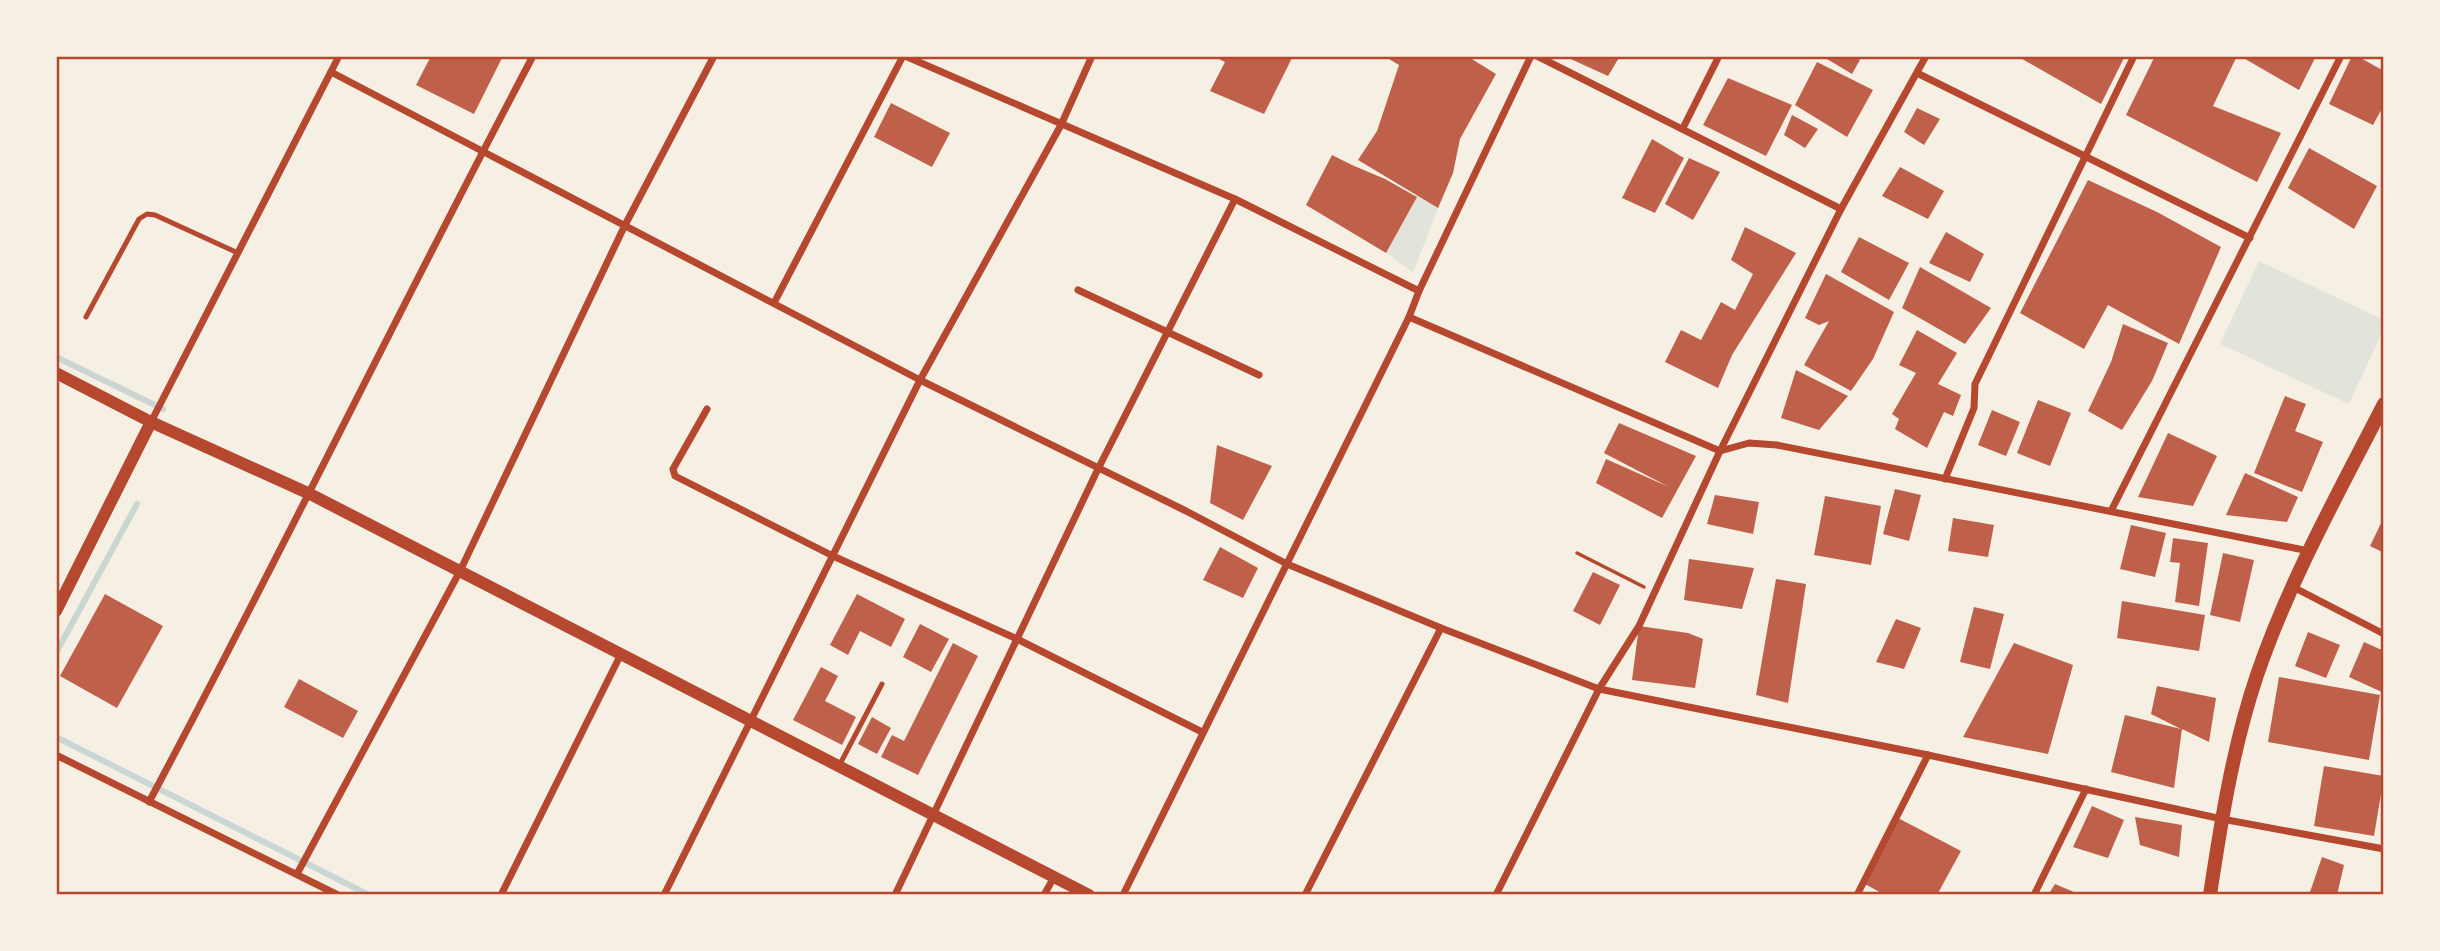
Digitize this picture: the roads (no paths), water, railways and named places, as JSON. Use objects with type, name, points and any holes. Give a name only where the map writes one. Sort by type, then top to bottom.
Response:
[{"type":"main road","points":[[2210,895],[2222,819],[2256,675],[2310,551],[2384,404]]},
{"type":"street","points":[[56,611],[339,56]]},
{"type":"street","points":[[149,800],[310,494],[482,151],[533,56]]},
{"type":"street","points":[[297,874],[460,571],[625,225],[714,56]]},
{"type":"street","points":[[774,303],[904,56],[1235,199],[1419,291]]},
{"type":"street","points":[[664,895],[920,380],[1061,125],[1092,56]]},
{"type":"street","points":[[1123,895],[1409,317],[1531,56]]},
{"type":"street","points":[[1537,56],[1841,209]]},
{"type":"street","points":[[1683,128],[1719,56]]},
{"type":"street","points":[[1496,895],[1599,689],[1639,626],[1720,451],[1841,209],[1926,56]]},
{"type":"street","points":[[1945,478],[1975,408],[1975,384],[2134,56]]},
{"type":"street","points":[[2110,510],[2341,56]]},
{"type":"street","points":[[331,72],[920,380],[1186,511],[1287,564],[1441,628],[1599,689],[1928,755],[2222,819],[2384,849]]},
{"type":"street","points":[[1917,73],[2249,238]]},
{"type":"street","points":[[895,895],[1098,469],[1235,199]]},
{"type":"street","points":[[1078,290],[1259,375]]},
{"type":"street","points":[[1409,317],[1720,451],[1749,443],[1777,445],[2310,551]]},
{"type":"street","points":[[56,373],[310,494],[1089,895]]},
{"type":"street","points":[[708,409],[673,469],[676,476],[833,556],[1017,639],[1202,732]]},
{"type":"street","points":[[2293,587],[2384,634]]},
{"type":"street","points":[[1306,895],[1441,628]]},
{"type":"street","points":[[501,895],[621,654]]},
{"type":"street","points":[[56,755],[338,895]]},
{"type":"street","points":[[1857,895],[1928,755]]},
{"type":"street","points":[[2034,895],[2087,789]]},
{"type":"street","points":[[1044,895],[1054,877]]},
{"type":"lane","points":[[86,317],[139,219],[147,214],[155,215],[238,253]]},
{"type":"lane","points":[[839,766],[882,684]]},
{"type":"waterway","points":[[56,357],[163,409]]},
{"type":"waterway","points":[[56,653],[137,504]]},
{"type":"waterway","points":[[56,737],[369,895]]}]
